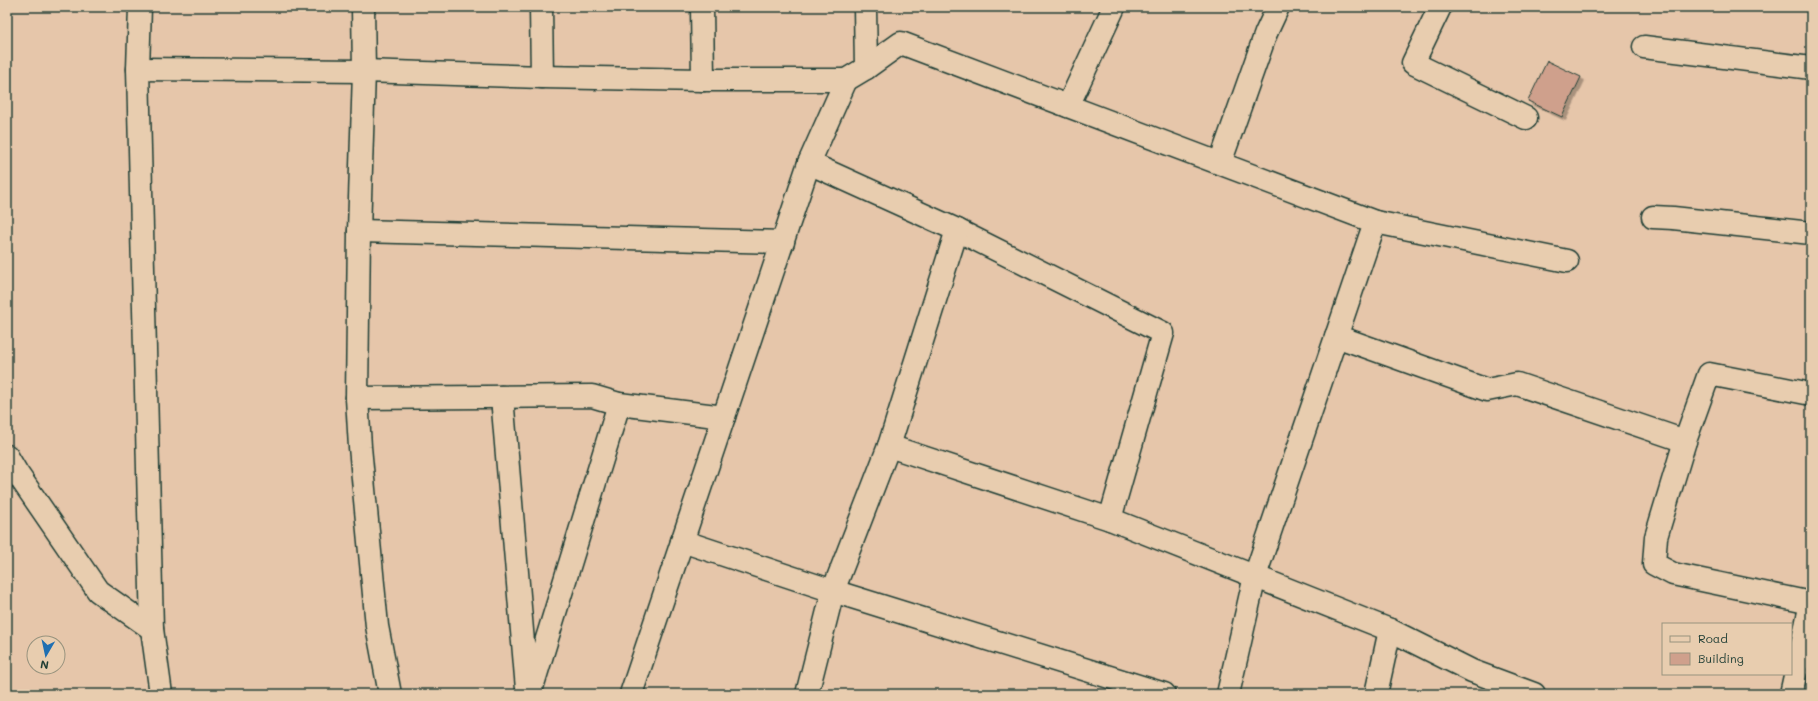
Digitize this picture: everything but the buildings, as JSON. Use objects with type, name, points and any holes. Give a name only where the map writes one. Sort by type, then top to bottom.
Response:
[{"type":"street","points":[[140,7],[138,68],[152,629],[161,694]]},
{"type":"street","points":[[363,7],[364,71],[359,231],[357,398],[376,626],[390,694]]},
{"type":"street","points":[[541,7],[542,77]]},
{"type":"street","points":[[702,7],[703,80]]},
{"type":"street","points":[[865,7],[866,68]]},
{"type":"street","points":[[1068,106],[1114,7]]},
{"type":"street","points":[[1220,163],[1266,33],[1278,7]]},
{"type":"street","points":[[1440,7],[1413,63],[1526,118]]},
{"type":"street","points":[[138,68],[364,71],[542,77],[703,80],[846,80],[866,68],[901,43],[1375,222],[1567,261]]},
{"type":"street","points":[[1644,47],[1811,68]]},
{"type":"street","points":[[631,694],[809,163],[846,80]]},
{"type":"street","points":[[809,163],[957,230],[1163,333],[1110,519]]},
{"type":"street","points":[[1653,217],[1811,233]]},
{"type":"street","points":[[1228,694],[1254,576],[1375,222]]},
{"type":"street","points":[[807,694],[833,591],[888,446],[957,230]]},
{"type":"street","points":[[359,231],[783,242]]},
{"type":"street","points":[[1336,336],[1487,390],[1517,384],[1685,441]]},
{"type":"street","points":[[1791,694],[1811,603],[1673,574],[1654,564],[1656,537],[1685,441],[1709,374],[1811,394]]},
{"type":"street","points":[[357,398],[592,396],[619,404],[724,417]]},
{"type":"street","points":[[502,397],[529,694]]},
{"type":"street","points":[[529,694],[619,404]]},
{"type":"street","points":[[888,446],[1110,519],[1390,630],[1472,671],[1534,694]]},
{"type":"street","points":[[10,468],[98,591],[152,629]]},
{"type":"street","points":[[682,541],[833,591],[1164,694]]},
{"type":"street","points":[[1376,694],[1390,630]]}]
